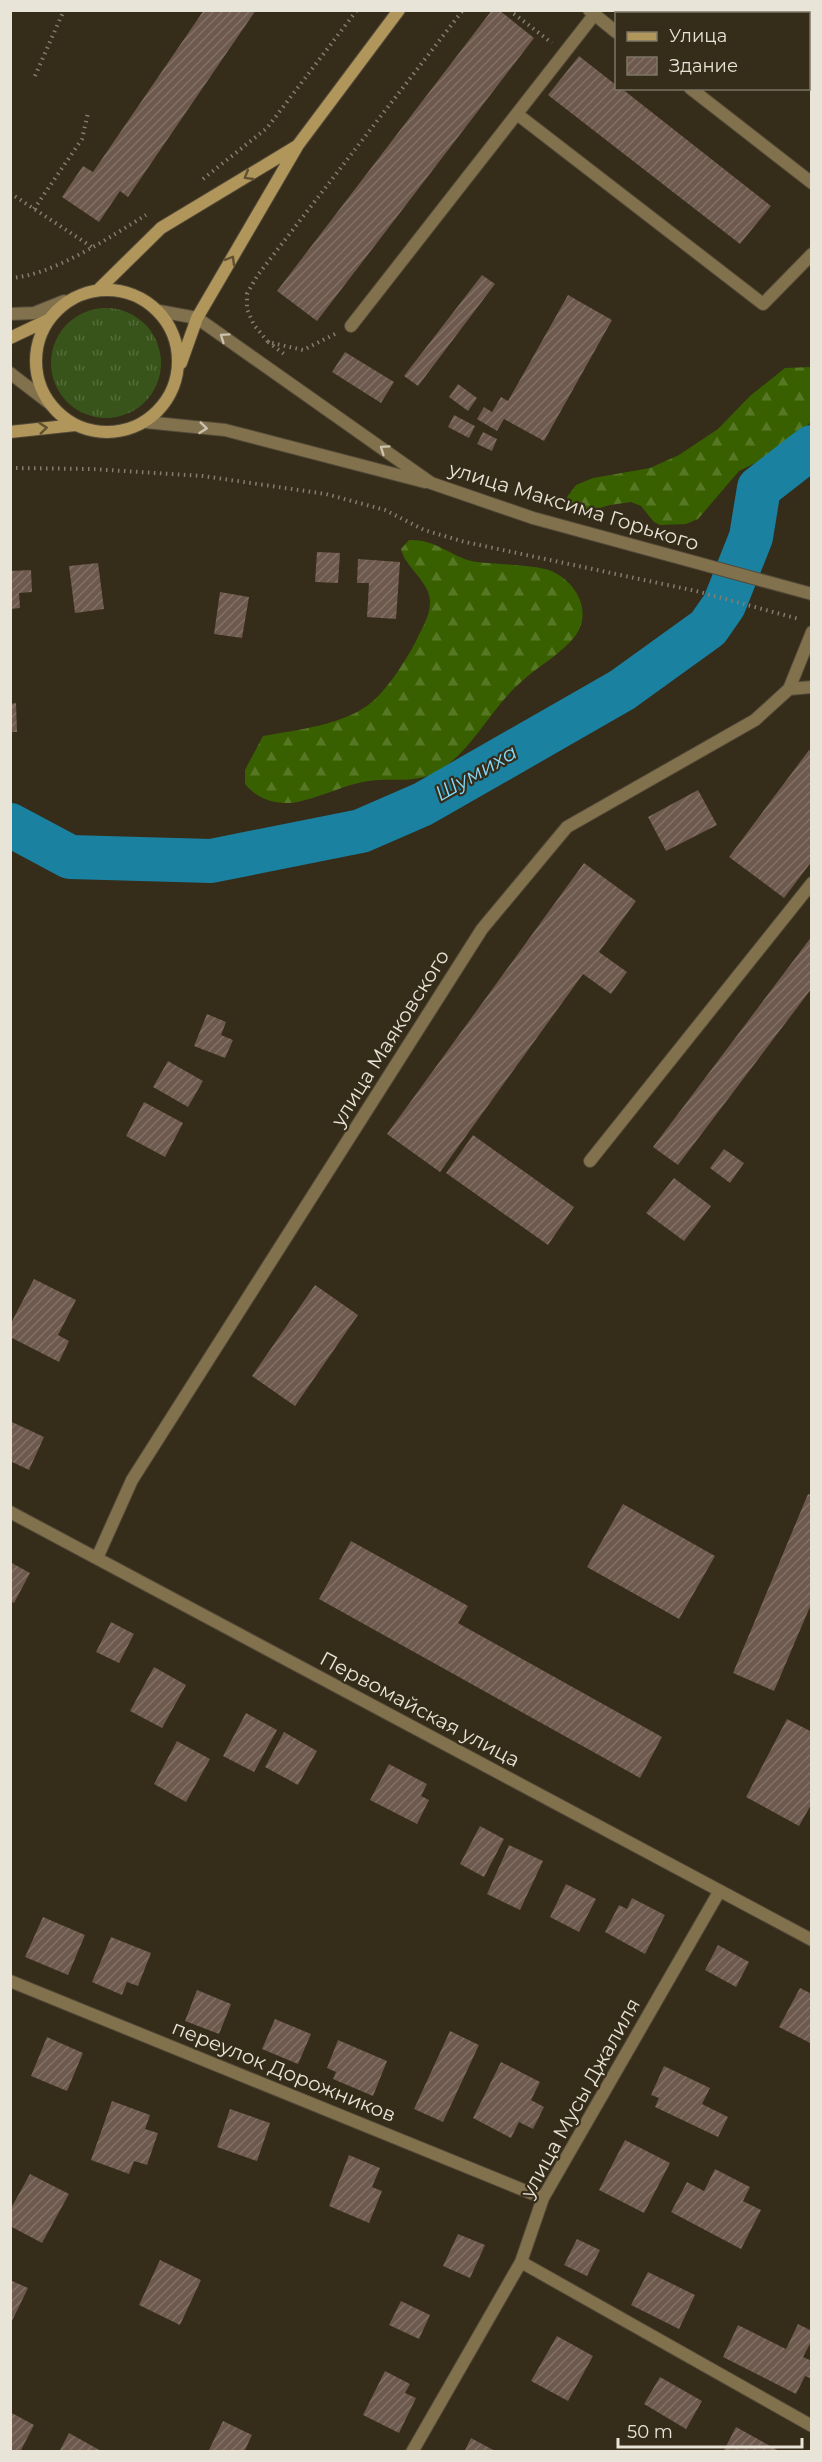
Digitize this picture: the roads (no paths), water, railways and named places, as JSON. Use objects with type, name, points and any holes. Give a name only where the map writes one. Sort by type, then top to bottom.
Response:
[{"type":"main road","points":[[179,369],[197,318],[298,145],[399,10]]},
{"type":"main road","points":[[99,289],[161,228],[298,145]]},
{"type":"main road","name":"улица Максима Горького","points":[[99,289],[120,290],[141,297],[159,311],[171,328],[178,348],[179,369],[168,399],[158,412],[145,422],[123,431],[99,432],[75,425],[49,403],[39,384],[36,362],[38,340],[48,321],[64,301],[99,289]]},
{"type":"main road","name":"улица Максима Горького","points":[[10,338],[48,321]]},
{"type":"main road","name":"улица Максима Горького","points":[[10,432],[75,425]]},
{"type":"street","points":[[351,326],[565,53],[591,13],[615,31]]},
{"type":"street","points":[[693,90],[812,183]]},
{"type":"street","points":[[517,114],[763,304],[812,254]]},
{"type":"street","points":[[10,314],[34,313],[64,301]]},
{"type":"street","name":"улица Максима Горького","points":[[159,311],[197,318],[432,483],[533,518],[812,594]]},
{"type":"street","points":[[10,373],[49,403]]},
{"type":"street","points":[[145,422],[225,430],[432,483]]},
{"type":"street","name":"улица Маяковского","points":[[97,1558],[132,1480],[482,929],[567,827],[755,720],[789,688],[812,632]]},
{"type":"street","points":[[789,688],[812,687]]},
{"type":"street","points":[[590,1161],[812,883]]},
{"type":"street","name":"Первомайская улица","points":[[10,1512],[812,1940]]},
{"type":"street","name":"улица Мусы Джалиля","points":[[412,2451],[521,2262],[543,2198],[719,1892]]},
{"type":"street","name":"переулок Дорожников","points":[[10,1981],[543,2198]]},
{"type":"street","points":[[521,2262],[812,2426]]},
{"type":"waterway","name":"Шумиха","points":[[10,825],[70,857],[211,861],[361,831],[423,804],[622,690],[708,628],[724,605],[751,537],[759,488],[812,447]]}]
